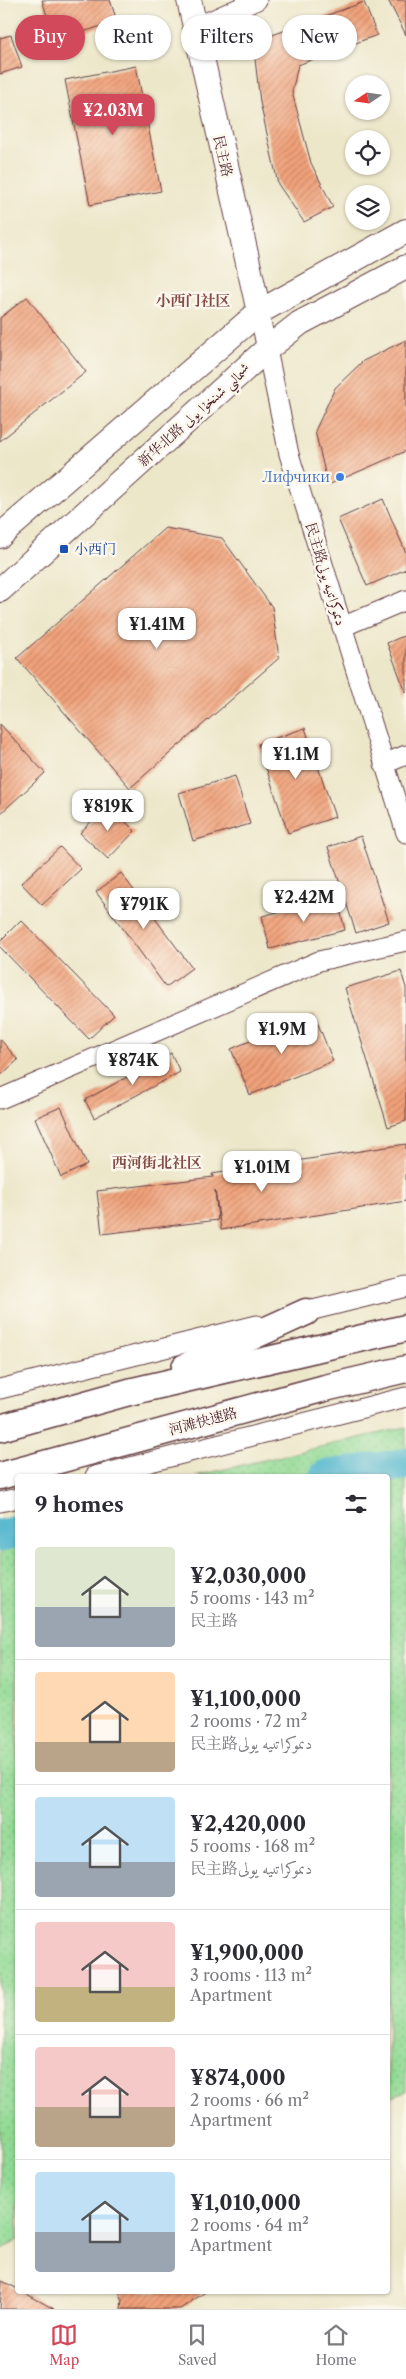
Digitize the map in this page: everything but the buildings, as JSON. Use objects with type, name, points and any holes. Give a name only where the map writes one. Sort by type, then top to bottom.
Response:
[{"type":"highway","points":[[129,1392],[306,1312]]},
{"type":"highway","points":[[0,1428],[129,1392],[406,1328]]},
{"type":"highway","name":"河滩快速路","points":[[0,1476],[315,1390],[406,1369]]},
{"type":"main road","name":"民主路","points":[[189,0],[192,15]]},
{"type":"main road","name":"民主路","points":[[201,60],[258,312]]},
{"type":"main road","points":[[0,536],[258,312],[406,231]]},
{"type":"main road","name":"新华北路 شىمالىي شىنخۇا يولى","points":[[0,590],[267,349],[300,323],[406,267]]},
{"type":"street","points":[[223,15],[256,0]]},
{"type":"street","name":"民主路دىموكراتىيە يولى","points":[[258,312],[289,454],[406,833]]},
{"type":"street","points":[[342,627],[406,600]]},
{"type":"street","points":[[384,764],[406,755]]},
{"type":"street","points":[[0,1099],[319,961],[406,941]]},
{"type":"street","points":[[0,1389],[406,1287]]},
{"type":"street","points":[[103,1474],[406,1397]]},
{"type":"street","points":[[0,1502],[15,1499]]},
{"type":"green space","points":[[406,1427],[406,2091],[390,2097],[390,1474],[204,1474]]},
{"type":"green space","points":[[15,1521],[15,2242],[0,2250],[0,1525]]},
{"type":"waterway","points":[[338,1474],[406,1464]]},
{"type":"waterway","points":[[0,1536],[15,1532]]},
{"type":"place","name":"Лифчики","points":[[340,477]]},
{"type":"place","name":"小西门","points":[[64,549]]},
{"type":"district","name":"小西门社区","points":[[193,300]]},
{"type":"district","name":"西河街北社区","points":[[157,1162]]}]
